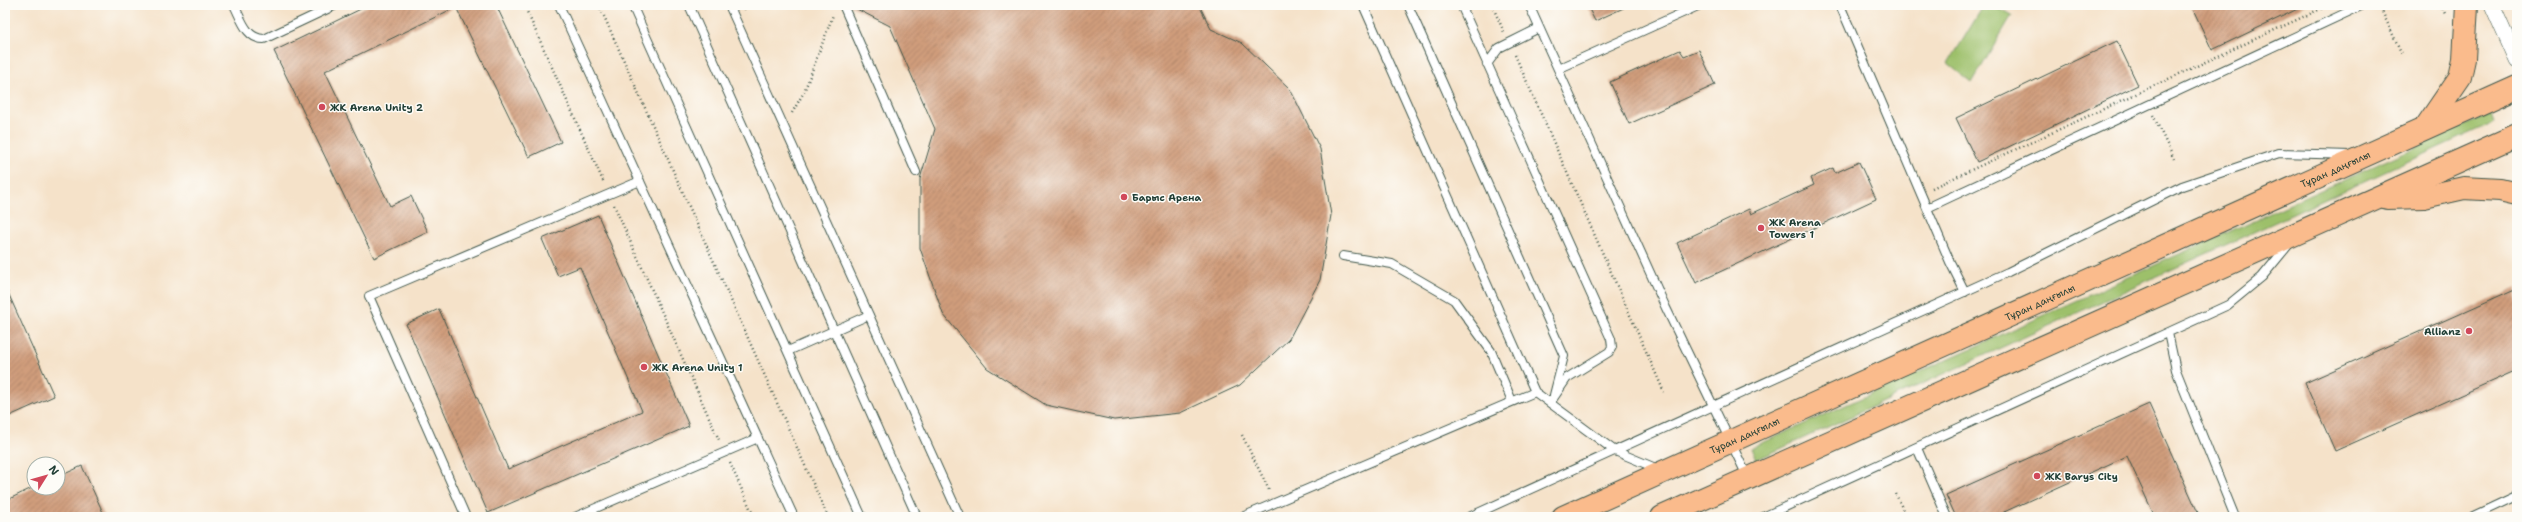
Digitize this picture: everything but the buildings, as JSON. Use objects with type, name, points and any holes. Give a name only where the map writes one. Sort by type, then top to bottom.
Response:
[{"type":"main road","points":[[2425,128],[2460,77],[2464,59],[2466,5]]},
{"type":"main road","name":"Тұран даңғылы","points":[[1563,517],[2517,87]]},
{"type":"main road","points":[[1662,517],[2517,135]]},
{"type":"main road","points":[[2378,198],[2424,197],[2464,188],[2500,190],[2517,194]]},
{"type":"street","points":[[2492,5],[2517,61]]},
{"type":"lane","points":[[234,5],[248,32],[258,39],[264,39],[336,5]]},
{"type":"lane","points":[[559,5],[794,517]]},
{"type":"lane","points":[[632,5],[862,517]]},
{"type":"lane","points":[[690,5],[835,328],[917,517]]},
{"type":"lane","points":[[729,5],[960,517]]},
{"type":"lane","points":[[843,5],[916,172]]},
{"type":"lane","points":[[1363,5],[1535,392],[1552,400],[1614,451],[1663,471]]},
{"type":"lane","points":[[1408,5],[1564,356],[1552,400]]},
{"type":"lane","points":[[1461,5],[1611,339],[1612,347],[1609,352],[1575,371],[1567,378],[1552,400]]},
{"type":"lane","points":[[1528,5],[1666,308],[1748,478]]},
{"type":"lane","points":[[1558,69],[1700,5]]},
{"type":"lane","points":[[1840,5],[1927,208],[1965,292]]},
{"type":"lane","points":[[1927,208],[2149,106],[2363,5]]},
{"type":"lane","points":[[1487,64],[1499,48],[1539,28]]},
{"type":"lane","points":[[1469,517],[1965,292],[2189,183],[2279,153],[2365,155]]},
{"type":"lane","points":[[466,517],[369,296],[640,181]]},
{"type":"lane","points":[[1763,517],[2228,305],[2262,277],[2298,234]]},
{"type":"lane","points":[[1343,256],[1392,264],[1454,300],[1492,351],[1512,401]]},
{"type":"lane","points":[[788,351],[835,328],[869,315]]},
{"type":"lane","points":[[2168,333],[2176,370],[2235,517]]},
{"type":"lane","points":[[1242,517],[1274,502],[1535,392]]},
{"type":"lane","points":[[575,517],[758,438]]},
{"type":"lane","points":[[1917,448],[1947,517]]},
{"type":"lane","points":[[2474,517],[2517,496]]},
{"type":"path","points":[[524,5],[754,517]]},
{"type":"path","points":[[599,5],[828,517]]},
{"type":"path","points":[[1492,5],[1664,392]]},
{"type":"path","points":[[1921,193],[2329,5]]},
{"type":"path","points":[[2379,5],[2402,54]]},
{"type":"path","points":[[784,128],[804,92],[834,12]]},
{"type":"path","points":[[2142,92],[2174,159]]},
{"type":"path","points":[[1242,435],[1274,502]]},
{"type":"path","points":[[1896,494],[1906,517]]},
{"type":"green space","points":[[1984,5],[1995,5],[2012,15],[1972,83],[1948,64]]},
{"type":"green space","points":[[2491,113],[2494,122],[1756,460],[1751,448]]},
{"type":"place","name":"ЖК Arena Unity 2","points":[[322,107]]},
{"type":"place","name":"Барыс Арена","points":[[1124,197]]},
{"type":"place","name":"ЖК Arena Towers 1","points":[[1761,228]]},
{"type":"place","name":"Allianz","points":[[2469,331]]},
{"type":"place","name":"ЖК Arena Unity 1","points":[[644,367]]},
{"type":"place","name":"ЖК Barys City","points":[[2037,476]]}]
